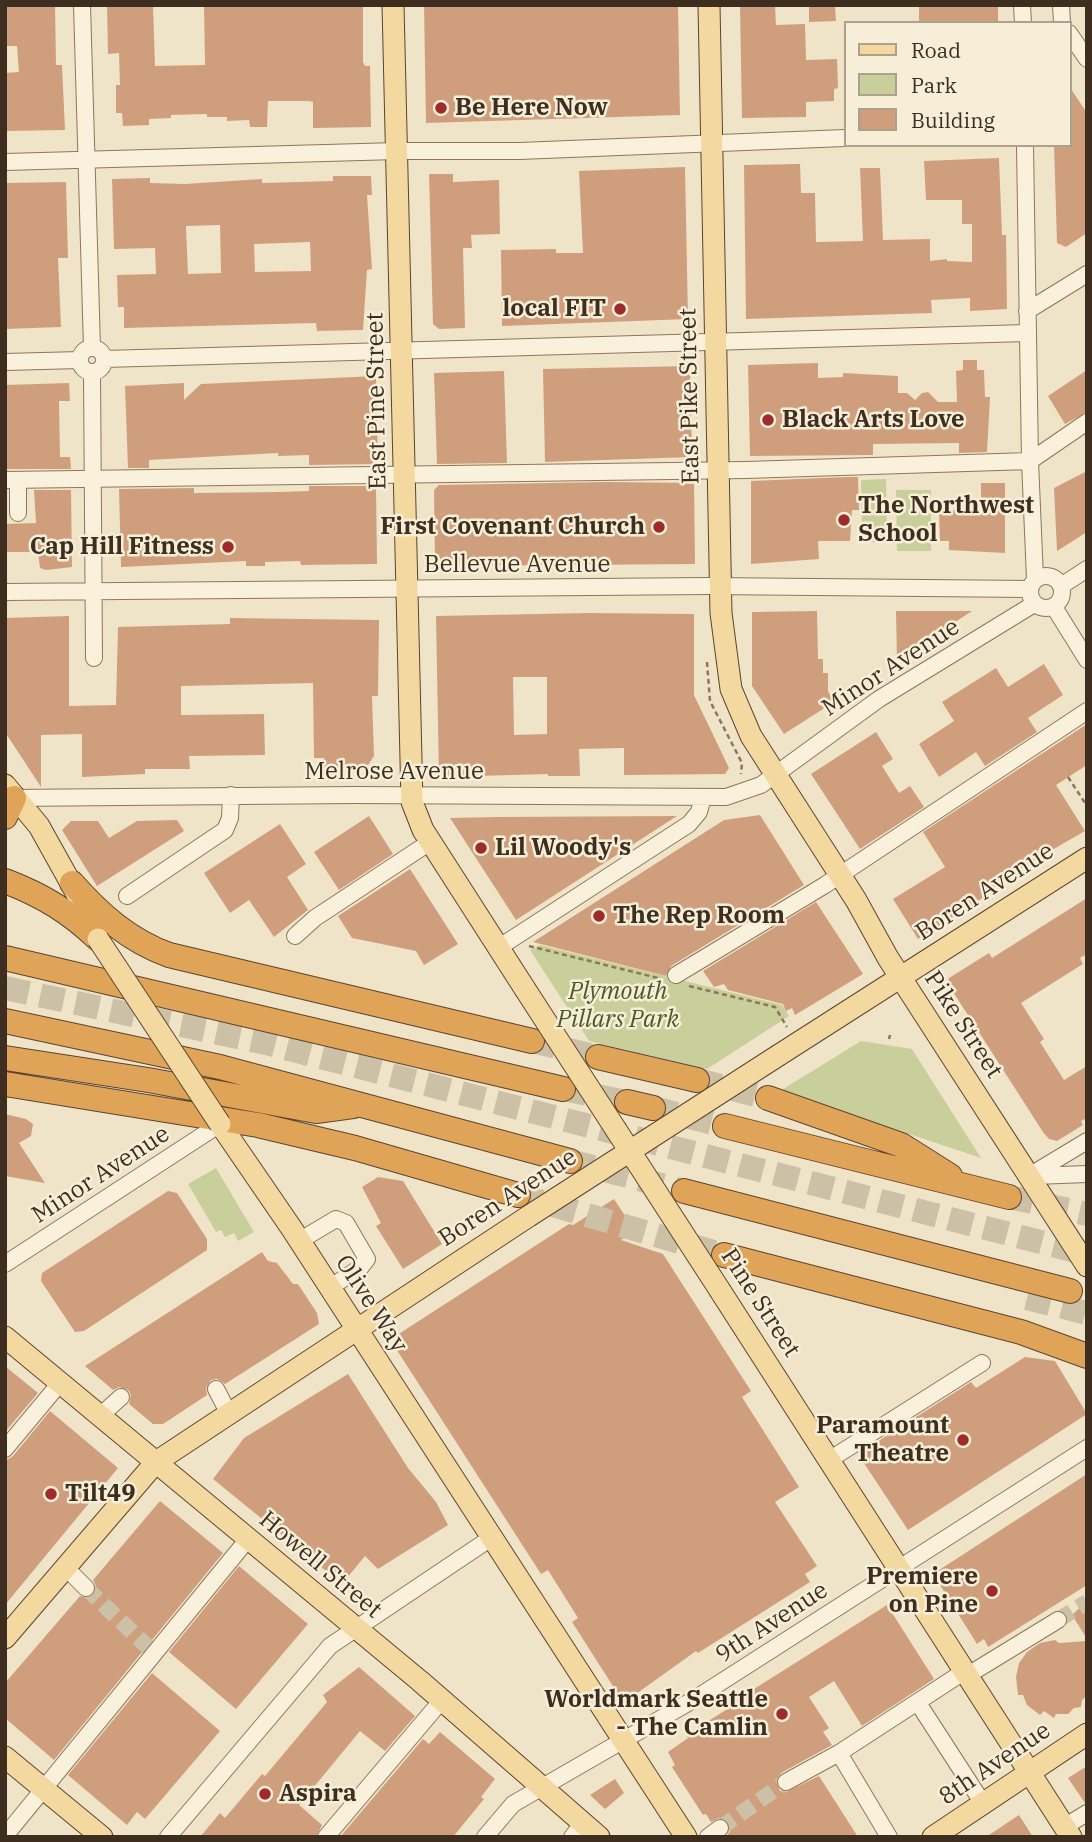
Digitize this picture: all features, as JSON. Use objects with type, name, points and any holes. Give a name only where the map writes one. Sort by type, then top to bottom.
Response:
[{"type":"highway","points":[[5,881],[51,901],[75,916],[98,939]]},
{"type":"highway","points":[[72,883],[121,930],[144,945],[169,956],[532,1041]]},
{"type":"highway","points":[[5,958],[563,1089]]},
{"type":"highway","points":[[5,1021],[198,1062],[569,1161]]},
{"type":"highway","points":[[598,1057],[697,1080]]},
{"type":"highway","points":[[5,1058],[161,1082],[316,1111],[362,1104]]},
{"type":"highway","points":[[5,1084],[258,1125],[355,1148],[518,1195]]},
{"type":"highway","points":[[768,1098],[901,1145],[965,1186]]},
{"type":"highway","points":[[627,1102],[653,1108]]},
{"type":"highway","points":[[725,1126],[1009,1196]]},
{"type":"highway","points":[[684,1191],[1070,1292]]},
{"type":"highway","points":[[724,1255],[1020,1332],[1087,1356]]},
{"type":"highway","points":[[970,1266],[1027,1298]]},
{"type":"main road","name":"East Pine Street","points":[[393,5],[411,795]]},
{"type":"main road","name":"East Pike Street","points":[[709,5],[720,586],[731,690],[747,728],[776,774]]},
{"type":"main road","name":"Pike Street","points":[[776,774],[901,977],[1087,1266]]},
{"type":"main road","name":"Pine Street","points":[[411,795],[416,816],[430,842],[631,1150],[1068,1832]]},
{"type":"main road","name":"Olive Way","points":[[7,800],[38,826],[72,883],[98,939],[330,1288],[686,1837]]},
{"type":"main road","name":"Boren Avenue","points":[[5,1638],[156,1462],[631,1150],[1087,858]]},
{"type":"main road","name":"Howell Street","points":[[5,1336],[442,1700],[542,1787],[577,1830],[600,1837]]},
{"type":"main road","name":"8th Avenue","points":[[933,1837],[1087,1734]]},
{"type":"main road","points":[[5,1757],[102,1837]]},
{"type":"street","points":[[82,5],[92,348]]},
{"type":"street","points":[[1071,36],[1087,59]]},
{"type":"street","points":[[5,162],[397,151],[506,152],[844,138]]},
{"type":"street","points":[[1025,147],[1033,591],[1041,608],[1054,607],[1062,596],[1061,586],[1051,577],[1033,591]]},
{"type":"street","points":[[1027,311],[1087,274]]},
{"type":"street","points":[[104,359],[1027,333]]},
{"type":"street","points":[[5,362],[86,366],[100,369],[104,359],[100,351],[92,348],[83,352],[86,366],[92,478],[94,658]]},
{"type":"street","points":[[18,513],[11,480],[718,470],[1030,461],[1087,422]]},
{"type":"street","points":[[1061,586],[1087,569]]},
{"type":"street","name":"Bellevue Avenue","points":[[5,592],[720,586],[1033,591]]},
{"type":"street","name":"Minor Avenue","points":[[776,774],[1033,591]]},
{"type":"street","points":[[1054,607],[1087,660]]},
{"type":"street","points":[[676,975],[840,874],[1087,712]]},
{"type":"street","name":"Melrose Avenue","points":[[7,800],[231,795],[719,798],[747,792],[776,774]]},
{"type":"street","points":[[127,896],[225,830],[230,818],[231,795]]},
{"type":"street","points":[[498,948],[689,824],[699,812],[703,797]]},
{"type":"street","points":[[295,936],[316,918],[430,842]]},
{"type":"street","name":"Minor Avenue","points":[[5,1264],[220,1124]]},
{"type":"street","points":[[1029,1176],[1087,1141]]},
{"type":"street","points":[[1029,1176],[1055,1172],[1087,1174]]},
{"type":"street","points":[[299,1241],[336,1219],[341,1220],[367,1259],[360,1268],[330,1288]]},
{"type":"street","points":[[829,1460],[982,1363]]},
{"type":"street","points":[[5,1449],[61,1383]]},
{"type":"street","points":[[216,1389],[229,1414]]},
{"type":"street","points":[[100,1416],[121,1397]]},
{"type":"street","name":"9th Avenue","points":[[485,1837],[513,1804],[624,1741],[900,1570],[1087,1448]]},
{"type":"street","points":[[168,1837],[330,1646],[491,1538]]},
{"type":"street","points":[[5,1836],[123,1700],[153,1652],[248,1539]]},
{"type":"street","points":[[66,1568],[86,1588]]},
{"type":"street","points":[[786,1782],[839,1753],[966,1673],[1058,1620]]},
{"type":"street","points":[[326,1837],[442,1700]]},
{"type":"street","points":[[918,1703],[985,1804]]},
{"type":"street","points":[[839,1753],[889,1837]]},
{"type":"street","points":[[1068,1832],[1087,1814]]},
{"type":"path","points":[[740,759],[740,779]]},
{"type":"path","points":[[1068,777],[1087,806]]},
{"type":"green space","points":[[886,479],[887,542],[862,542],[861,480]]},
{"type":"green space","points":[[896,490],[931,490],[931,551],[897,551]]},
{"type":"green space","name":"Plymouth Pillars Park","points":[[540,945],[782,1005],[789,1016],[707,1069],[589,1041],[530,950]]},
{"type":"green space","points":[[861,1041],[912,1049],[981,1158],[780,1091]]},
{"type":"green space","points":[[216,1168],[254,1232],[238,1241],[234,1233],[225,1237],[221,1230],[216,1232],[188,1184]]},
{"type":"building","points":[[5,5],[55,5],[56,65],[62,65],[65,130],[5,131],[5,73],[19,72],[17,46],[5,46]]},
{"type":"building","points":[[107,5],[153,5],[155,66],[205,65],[204,5],[363,5],[363,62],[365,66],[370,66],[371,127],[313,128],[313,102],[309,101],[268,101],[267,127],[250,127],[249,120],[227,121],[227,117],[207,117],[207,114],[171,115],[171,118],[149,119],[149,125],[123,126],[122,113],[116,113],[116,85],[120,85],[119,53],[108,54]]},
{"type":"building","points":[[424,5],[678,5],[680,115],[426,123]]},
{"type":"building","points":[[740,5],[775,5],[776,25],[805,24],[806,60],[837,59],[838,88],[834,89],[834,101],[806,102],[806,117],[742,118]]},
{"type":"building","points":[[809,5],[835,5],[836,21],[809,22]]},
{"type":"building","points":[[919,5],[998,5],[998,21],[919,21]]},
{"type":"building","points":[[1071,89],[1087,113],[1087,233],[1066,247],[1057,243],[1054,147],[1071,147]]},
{"type":"building","points":[[999,158],[1002,235],[1006,235],[1007,309],[970,311],[970,298],[931,300],[932,313],[746,319],[744,165],[800,164],[801,193],[815,193],[816,242],[863,241],[860,168],[880,168],[883,240],[930,239],[930,261],[947,259],[972,262],[972,224],[962,224],[962,200],[926,200],[924,161]]},
{"type":"building","points":[[685,167],[688,319],[502,326],[501,250],[556,249],[556,253],[583,253],[579,171]]},
{"type":"building","points":[[429,174],[453,174],[453,182],[499,180],[500,234],[471,235],[472,248],[463,248],[465,328],[439,329],[433,324]]},
{"type":"building","points":[[333,176],[371,176],[372,195],[367,195],[372,269],[367,270],[363,330],[317,331],[316,323],[124,328],[124,307],[118,307],[117,275],[156,274],[155,248],[114,249],[112,179],[150,178],[150,183],[185,184],[262,179],[262,183],[333,181]],"holes":[[[220,225],[221,273],[188,274],[186,226]],[[310,242],[311,271],[255,272],[254,244]]]},
{"type":"building","points":[[66,182],[68,258],[58,258],[61,327],[5,329],[5,183]]},
{"type":"building","points":[[963,360],[977,360],[977,370],[984,370],[985,397],[990,397],[987,452],[959,453],[959,443],[873,444],[873,455],[750,456],[748,365],[818,363],[818,378],[843,377],[843,373],[898,376],[898,393],[907,393],[915,400],[922,393],[928,392],[938,402],[957,402],[956,371],[963,370]]},
{"type":"building","points":[[690,366],[692,457],[545,462],[543,369]]},
{"type":"building","points":[[1087,370],[1087,412],[1065,424],[1048,396]]},
{"type":"building","points":[[504,371],[507,463],[437,464],[434,373]]},
{"type":"building","points":[[376,376],[378,464],[309,465],[309,455],[278,456],[278,453],[149,460],[149,468],[128,468],[125,386],[184,383],[184,400],[201,384]]},
{"type":"building","points":[[69,383],[70,401],[59,401],[60,457],[70,457],[71,469],[5,469],[5,385]]},
{"type":"building","points":[[1087,471],[1087,532],[1057,551],[1054,488]]},
{"type":"building","points":[[858,477],[859,510],[852,510],[850,541],[818,541],[819,559],[751,564],[751,481]]},
{"type":"building","points":[[694,483],[695,564],[440,566],[435,560],[434,490],[439,485]]},
{"type":"building","points":[[981,483],[1005,483],[1005,553],[949,550],[949,541],[940,541],[939,510],[981,510]]},
{"type":"building","points":[[309,486],[376,486],[377,564],[301,565],[300,561],[265,562],[265,566],[246,566],[246,561],[121,567],[119,489],[194,488],[194,493],[280,492],[309,491]]},
{"type":"building","points":[[34,490],[71,490],[72,567],[46,570],[40,568],[38,552],[5,552],[5,524],[36,523]]},
{"type":"building","points":[[817,611],[818,659],[823,659],[823,673],[828,673],[828,691],[834,702],[784,734],[752,686],[752,612]]},
{"type":"building","points":[[896,611],[972,611],[897,660]]},
{"type":"building","points":[[694,614],[694,695],[729,768],[725,774],[624,775],[624,748],[579,749],[580,776],[548,774],[439,777],[436,616]],"holes":[[[513,677],[547,677],[547,734],[514,735]]]},
{"type":"building","points":[[69,616],[69,706],[116,705],[118,627],[230,624],[230,618],[379,620],[378,696],[372,696],[374,756],[366,768],[324,768],[324,758],[314,758],[313,683],[181,686],[181,715],[264,714],[265,755],[189,756],[190,769],[145,769],[145,774],[82,777],[82,734],[41,735],[41,787],[5,732],[5,618]]},
{"type":"building","points":[[1044,664],[1063,695],[1028,718],[1037,732],[985,766],[976,752],[939,777],[919,744],[954,721],[942,702],[996,668],[1008,687]]},
{"type":"building","points":[[1087,724],[1087,765],[1056,785],[1085,831],[1026,865],[987,892],[989,894],[918,939],[893,899],[945,867],[923,832]]},
{"type":"building","points":[[876,732],[893,759],[882,766],[899,793],[910,786],[924,807],[860,849],[811,774]]},
{"type":"building","points":[[760,815],[804,885],[671,966],[666,976],[533,942],[724,820]]},
{"type":"building","points":[[369,816],[393,854],[339,890],[314,852]]},
{"type":"building","points":[[677,816],[516,920],[450,818],[497,817]]},
{"type":"building","points":[[177,820],[184,831],[97,886],[62,830],[71,821],[98,821],[109,838],[137,821]]},
{"type":"building","points":[[280,824],[306,864],[287,877],[308,910],[274,937],[249,900],[230,913],[204,873]]},
{"type":"building","points":[[410,869],[458,944],[424,965],[416,951],[352,938],[338,916]]},
{"type":"building","points":[[1087,898],[1087,954],[1080,958],[1083,964],[1021,1003],[1044,1039],[1040,1042],[1064,1080],[1087,1066],[1087,1118],[1081,1121],[1083,1125],[1057,1141],[1049,1139],[1043,1132],[948,984],[949,978],[989,953],[992,958]]},
{"type":"building","points":[[816,902],[863,974],[795,1015],[792,1008],[786,1011],[783,1004],[728,990],[724,984],[714,987],[703,971]]},
{"type":"building","points":[[5,1114],[26,1119],[33,1124],[31,1136],[19,1143],[45,1183],[5,1176]]},
{"type":"building","points":[[378,1177],[403,1181],[442,1244],[403,1269],[376,1226],[381,1223],[362,1187]]},
{"type":"building","points":[[168,1191],[177,1193],[207,1239],[207,1250],[84,1331],[75,1332],[41,1281],[42,1273]]},
{"type":"building","points":[[614,1199],[635,1231],[621,1240],[663,1254],[751,1391],[742,1397],[799,1487],[775,1502],[817,1566],[805,1574],[810,1582],[698,1653],[696,1651],[629,1699],[623,1691],[618,1694],[572,1622],[578,1618],[548,1570],[541,1574],[393,1344],[397,1341],[394,1337],[569,1224],[573,1225]]},
{"type":"building","points":[[262,1252],[268,1261],[277,1263],[293,1284],[298,1284],[317,1313],[319,1324],[225,1384],[217,1379],[211,1380],[206,1388],[207,1395],[163,1424],[153,1424],[129,1404],[131,1395],[128,1390],[119,1387],[113,1390],[85,1366]]},
{"type":"building","name":"Paramount Theatre","points":[[1025,1357],[1055,1361],[1087,1414],[908,1530],[858,1454],[971,1382],[976,1388]]},
{"type":"building","points":[[5,1366],[38,1393],[5,1432]]},
{"type":"building","points":[[348,1374],[408,1468],[436,1502],[448,1525],[378,1569],[365,1556],[342,1584],[213,1479],[244,1438]]},
{"type":"building","name":"Tilt49","points":[[50,1411],[118,1468],[5,1605],[5,1461],[13,1456]]},
{"type":"building","points":[[1087,1474],[1087,1585],[988,1647],[984,1639],[977,1644],[933,1574]]},
{"type":"building","points":[[160,1501],[223,1553],[54,1760],[5,1718],[5,1683],[80,1596],[88,1598],[94,1595],[96,1586],[93,1580]]},
{"type":"building","points":[[239,1566],[308,1624],[236,1709],[169,1652]]},
{"type":"building","points":[[1087,1601],[1087,1639],[1072,1615]]},
{"type":"building","points":[[887,1605],[934,1679],[862,1726],[834,1681],[809,1697],[829,1728],[823,1732],[832,1745],[781,1773],[776,1781],[780,1791],[786,1792],[819,1776],[858,1837],[726,1837],[730,1831],[729,1822],[719,1818],[711,1822],[706,1814],[703,1815],[672,1767],[675,1765],[668,1752],[688,1738],[686,1735],[737,1703],[735,1701]]},
{"type":"building","points":[[1055,1640],[1059,1643],[1087,1641],[1087,1696],[1082,1700],[1081,1707],[1074,1708],[1068,1714],[1056,1714],[1054,1718],[1044,1711],[1040,1715],[1027,1705],[1023,1695],[1018,1695],[1016,1677],[1019,1663],[1027,1652],[1040,1643]]},
{"type":"building","points":[[359,1667],[415,1716],[385,1751],[360,1731],[299,1805],[322,1825],[316,1837],[200,1837],[220,1813],[225,1818],[262,1774],[265,1776],[327,1702],[323,1695]]},
{"type":"building","points":[[152,1673],[220,1731],[145,1819],[137,1812],[127,1825],[68,1775]]},
{"type":"building","points":[[440,1732],[495,1779],[481,1797],[484,1799],[453,1837],[340,1837],[423,1739],[429,1744]]},
{"type":"building","points":[[1087,1766],[1087,1803],[1085,1803],[1068,1778]]},
{"type":"building","points":[[615,1779],[624,1793],[605,1809],[590,1795]]},
{"type":"building","points":[[1019,1815],[1033,1837],[986,1837]]},
{"type":"tunnel","points":[[5,988],[266,1043],[1087,1254]]},
{"type":"tunnel","points":[[532,1041],[598,1057]]},
{"type":"tunnel","points":[[697,1080],[768,1098]]},
{"type":"tunnel","points":[[563,1089],[627,1102]]},
{"type":"tunnel","points":[[653,1108],[725,1126]]},
{"type":"tunnel","points":[[570,1161],[684,1191]]},
{"type":"tunnel","points":[[518,1195],[724,1255]]},
{"type":"tunnel","points":[[1009,1197],[1087,1214]]},
{"type":"tunnel","points":[[1027,1298],[1087,1313]]},
{"type":"tunnel","points":[[86,1588],[151,1650]]},
{"type":"tunnel","points":[[1058,1620],[1087,1602]]},
{"type":"tunnel","points":[[720,1828],[786,1782]]},
{"type":"place","name":"Be Here Now","points":[[441,108]]},
{"type":"place","name":"local FIT","points":[[620,309]]},
{"type":"place","name":"Black Arts Love","points":[[768,420]]},
{"type":"place","name":"The Northwest School","points":[[844,520]]},
{"type":"place","name":"First Covenant Church","points":[[659,527]]},
{"type":"place","name":"Cap Hill Fitness","points":[[228,547]]},
{"type":"place","name":"Lil Woody's","points":[[481,848]]},
{"type":"place","name":"The Rep Room","points":[[599,916]]},
{"type":"place","name":"Paramount Theatre","points":[[963,1440]]},
{"type":"place","name":"Tilt49","points":[[51,1494]]},
{"type":"place","name":"Premiere on Pine","points":[[992,1591]]},
{"type":"place","name":"Worldmark Seattle - The Camlin","points":[[782,1714]]},
{"type":"place","name":"Aspira","points":[[265,1794]]}]
